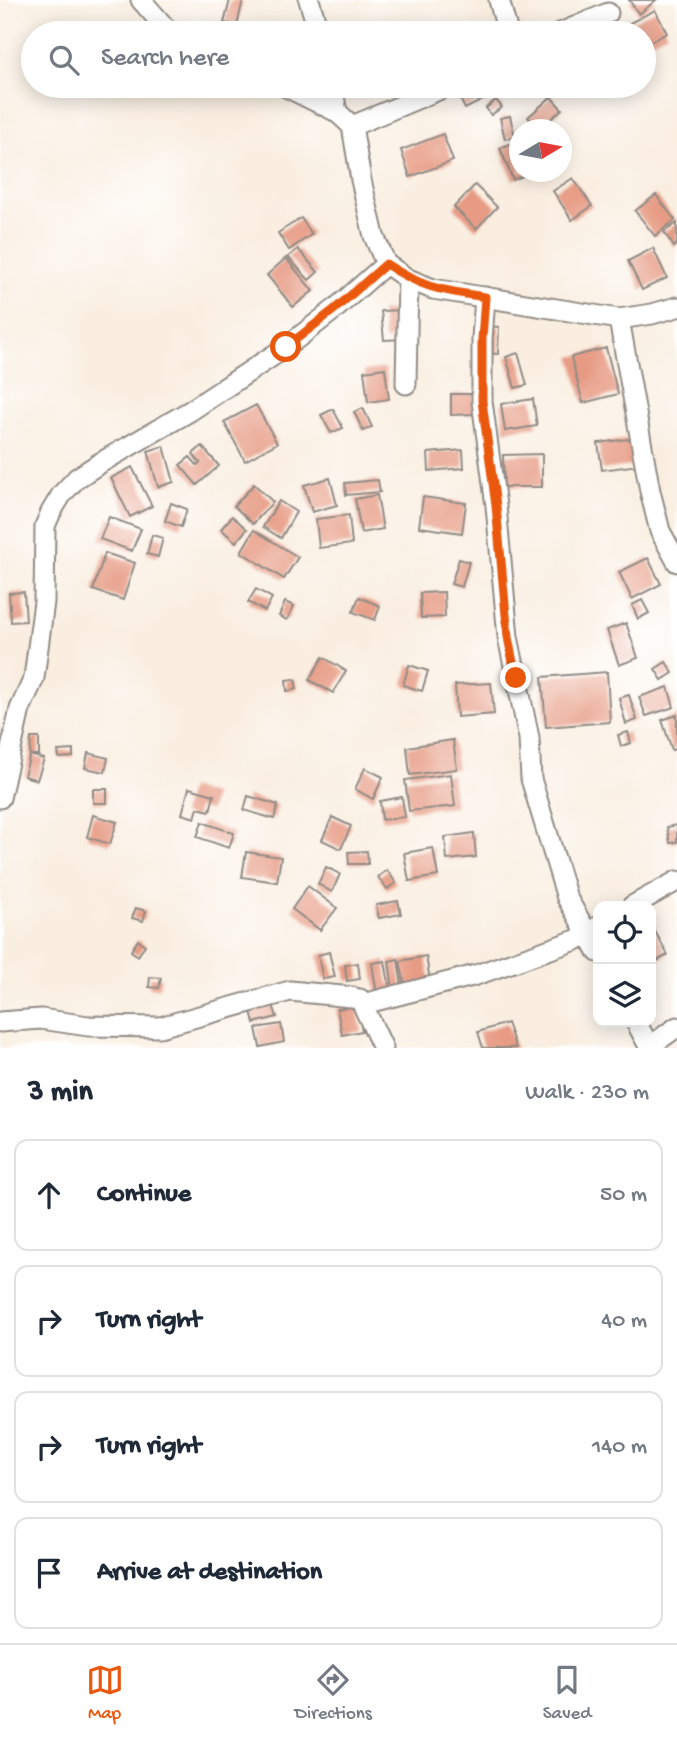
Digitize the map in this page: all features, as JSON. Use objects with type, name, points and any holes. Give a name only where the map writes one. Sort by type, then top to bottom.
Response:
[{"type":"street","points":[[141,0],[159,21]]},
{"type":"street","points":[[309,0],[315,21]]},
{"type":"street","points":[[499,0],[505,21]]},
{"type":"street","points":[[589,21],[608,13]]},
{"type":"street","points":[[308,98],[337,112],[352,126],[374,236],[386,264],[408,279],[433,289],[618,318],[652,314],[677,307]]},
{"type":"street","points":[[334,98],[337,112]]},
{"type":"street","points":[[352,126],[419,98]]},
{"type":"street","points":[[0,798],[20,709],[34,678],[44,602],[46,526],[62,494],[77,478],[190,411],[286,347],[386,264]]},
{"type":"street","points":[[405,384],[408,279]]},
{"type":"street","points":[[0,1022],[41,1020],[88,1026],[160,1027],[290,991],[360,999],[367,1003],[476,975],[576,940],[593,930],[567,898],[531,779],[529,738],[508,637],[496,506],[482,401],[485,297]]},
{"type":"street","points":[[618,318],[650,491],[660,531],[677,562]]},
{"type":"street","points":[[641,901],[677,881]]},
{"type":"street","points":[[360,999],[383,1048]]},
{"type":"street","points":[[639,1027],[650,1047],[677,1027]]},
{"type":"building","points":[[230,0],[243,0],[238,21],[225,21]]},
{"type":"building","points":[[629,0],[656,0],[639,14]]},
{"type":"building","points":[[655,10],[667,33],[656,39],[656,21],[634,21]]},
{"type":"building","points":[[460,98],[487,98],[465,109]]},
{"type":"building","points":[[550,98],[562,109],[551,119],[528,117]]},
{"type":"building","points":[[496,100],[502,107],[491,115],[486,108]]},
{"type":"building","points":[[510,116],[509,138],[505,139],[500,118]]},
{"type":"building","points":[[443,134],[453,161],[410,177],[401,150]]},
{"type":"building","points":[[509,144],[509,170],[500,148]]},
{"type":"building","points":[[572,179],[592,206],[572,220],[553,191],[567,182],[572,182]]},
{"type":"building","points":[[475,185],[497,207],[476,229],[454,207]]},
{"type":"building","points":[[656,195],[675,220],[655,236],[635,211]]},
{"type":"building","points":[[301,218],[312,234],[289,250],[278,233]]},
{"type":"building","points":[[677,223],[677,244],[674,247],[664,232]]},
{"type":"building","points":[[653,248],[667,278],[642,290],[628,261]]},
{"type":"building","points":[[298,249],[318,272],[309,280],[288,257]]},
{"type":"building","points":[[286,258],[313,291],[293,307],[267,275]]},
{"type":"building","points":[[404,310],[406,339],[384,340],[381,311]]},
{"type":"building","points":[[487,326],[499,327],[498,354],[485,353]]},
{"type":"building","points":[[606,348],[618,394],[583,403],[571,357]]},
{"type":"building","points":[[518,353],[527,385],[515,388],[506,357]]},
{"type":"building","points":[[385,368],[389,399],[368,402],[364,371]]},
{"type":"building","points":[[451,394],[474,394],[474,414],[451,415]]},
{"type":"building","points":[[533,399],[537,426],[505,431],[501,404]]},
{"type":"building","points":[[256,405],[277,443],[245,461],[224,422]]},
{"type":"building","points":[[363,408],[372,427],[363,431],[354,412]]},
{"type":"building","points":[[333,409],[343,428],[331,433],[321,415]]},
{"type":"building","points":[[635,438],[639,465],[602,470],[598,443]]},
{"type":"building","points":[[164,446],[174,482],[158,487],[148,451]]},
{"type":"building","points":[[202,446],[219,466],[197,485],[180,465],[190,457],[197,465],[200,463],[193,454]]},
{"type":"building","points":[[463,450],[464,468],[429,471],[428,453]]},
{"type":"building","points":[[542,454],[542,487],[504,487],[503,455]]},
{"type":"building","points":[[132,467],[152,506],[130,517],[111,478]]},
{"type":"building","points":[[330,478],[337,505],[312,512],[304,485]]},
{"type":"building","points":[[378,480],[380,492],[346,495],[345,483]]},
{"type":"building","points":[[254,484],[273,502],[253,524],[234,506]]},
{"type":"building","points":[[377,495],[383,529],[361,533],[355,499]]},
{"type":"building","points":[[423,497],[466,503],[462,533],[419,527]]},
{"type":"building","points":[[279,501],[296,512],[281,538],[263,527]]},
{"type":"building","points":[[171,503],[187,509],[181,527],[165,521]]},
{"type":"building","points":[[349,515],[352,544],[319,548],[316,519]]},
{"type":"building","points":[[232,516],[247,529],[236,542],[221,529]]},
{"type":"building","points":[[109,517],[141,529],[132,551],[100,539]]},
{"type":"building","points":[[254,530],[298,557],[284,579],[241,552]]},
{"type":"building","points":[[152,535],[163,538],[158,557],[147,554]]},
{"type":"building","points":[[105,553],[135,563],[123,600],[93,590]]},
{"type":"building","points":[[648,558],[661,584],[632,599],[619,572]]},
{"type":"building","points":[[459,559],[469,562],[462,587],[451,584]]},
{"type":"building","points":[[256,589],[272,598],[265,611],[248,602]]},
{"type":"building","points":[[24,592],[26,621],[11,622],[9,593]]},
{"type":"building","points":[[444,592],[445,617],[421,618],[420,593]]},
{"type":"building","points":[[359,597],[380,606],[375,620],[353,612]]},
{"type":"building","points":[[642,600],[649,613],[638,619],[632,605]]},
{"type":"building","points":[[285,602],[294,606],[287,620],[279,616]]},
{"type":"building","points":[[626,623],[638,658],[619,665],[607,630]]},
{"type":"building","points":[[323,657],[346,671],[333,693],[309,680]]},
{"type":"building","points":[[666,662],[673,673],[662,680],[655,669]]},
{"type":"building","points":[[409,665],[428,671],[422,691],[403,685]]},
{"type":"building","points":[[607,672],[610,722],[546,727],[542,677]]},
{"type":"building","points":[[295,679],[297,689],[287,691],[286,680]]},
{"type":"building","points":[[491,683],[494,714],[457,717],[455,685]]},
{"type":"building","points":[[668,687],[674,707],[646,716],[639,697]]},
{"type":"building","points":[[629,695],[637,720],[626,724],[619,698]]},
{"type":"building","points":[[677,715],[677,749],[672,750],[662,720]]},
{"type":"building","points":[[628,732],[631,743],[621,746],[618,735]]},
{"type":"building","points":[[31,738],[39,738],[39,755],[30,755]]},
{"type":"building","points":[[453,740],[457,769],[410,775],[407,747]]},
{"type":"building","points":[[73,750],[73,757],[59,758],[58,751]]},
{"type":"building","points":[[88,753],[108,758],[105,772],[85,768]]},
{"type":"building","points":[[30,755],[44,759],[37,780],[24,776]]},
{"type":"building","points":[[365,768],[383,777],[373,799],[355,789]]},
{"type":"building","points":[[451,774],[455,806],[409,811],[405,780]]},
{"type":"building","points":[[189,788],[214,795],[210,811],[198,808],[195,818],[182,814]]},
{"type":"building","points":[[93,789],[107,789],[107,803],[93,803]]},
{"type":"building","points":[[248,796],[278,805],[274,819],[244,810]]},
{"type":"building","points":[[402,797],[405,817],[382,820],[380,801]]},
{"type":"building","points":[[93,815],[117,822],[110,844],[87,837]]},
{"type":"building","points":[[332,817],[351,826],[341,849],[322,840]]},
{"type":"building","points":[[202,822],[234,833],[229,848],[197,837]]},
{"type":"building","points":[[677,825],[677,842],[670,843],[667,827]]},
{"type":"building","points":[[474,833],[476,857],[447,860],[445,837]]},
{"type":"building","points":[[433,848],[438,876],[409,881],[404,853]]},
{"type":"building","points":[[367,851],[368,864],[349,864],[348,852]]},
{"type":"building","points":[[246,852],[281,857],[277,882],[242,877]]},
{"type":"building","points":[[326,867],[340,874],[332,892],[318,884]]},
{"type":"building","points":[[387,870],[396,883],[387,889],[378,877]]},
{"type":"building","points":[[308,886],[337,908],[320,930],[292,909]]},
{"type":"building","points":[[398,901],[401,914],[379,918],[376,905]]},
{"type":"building","points":[[136,908],[146,911],[143,921],[132,918]]},
{"type":"building","points":[[656,933],[668,955],[656,961]]},
{"type":"building","points":[[138,940],[145,945],[138,956],[131,951]]},
{"type":"building","points":[[329,952],[335,977],[323,979],[318,955]]},
{"type":"building","points":[[426,956],[431,987],[406,992],[400,961]]},
{"type":"building","points":[[398,959],[403,992],[377,995],[372,963],[385,961],[389,984],[392,983],[389,961]]},
{"type":"building","points":[[358,963],[360,979],[347,981],[345,965]]},
{"type":"building","points":[[150,977],[161,978],[159,988],[149,987]]},
{"type":"building","points":[[273,1005],[277,1017],[254,1023],[251,1011]]},
{"type":"building","points":[[357,1006],[362,1031],[342,1035],[337,1009]]},
{"type":"building","points":[[507,1023],[516,1048],[483,1048],[478,1032]]},
{"type":"building","points":[[281,1024],[284,1042],[260,1047],[256,1028]]},
{"type":"route","points":[[286,347],[386,264],[408,279],[433,289],[485,297],[482,401],[496,506],[508,637],[516,678]]}]
